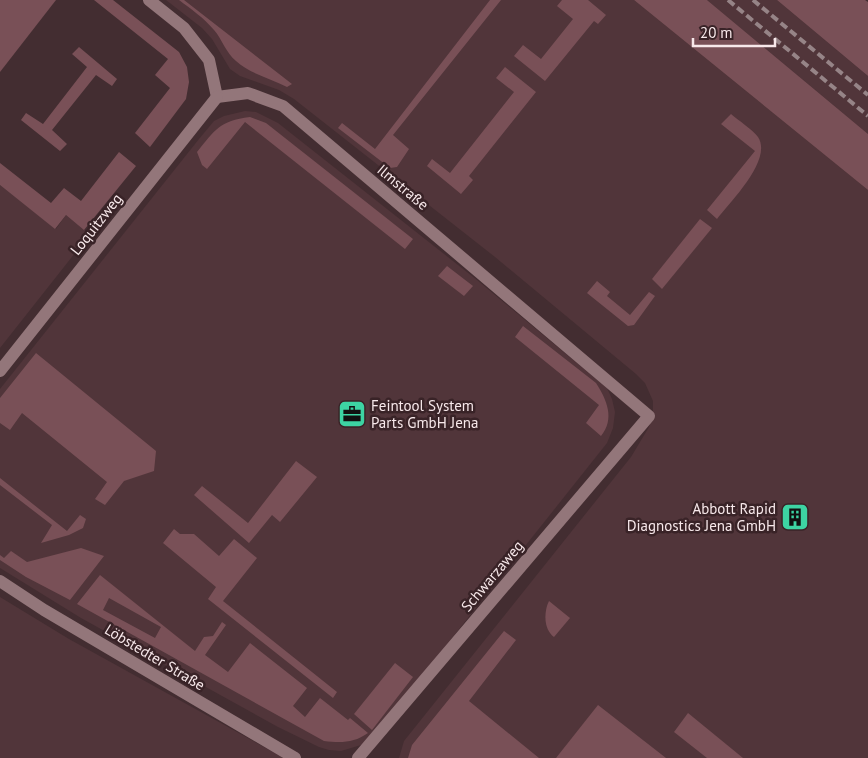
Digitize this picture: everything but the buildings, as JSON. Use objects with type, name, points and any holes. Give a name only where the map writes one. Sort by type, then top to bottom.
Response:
[{"type":"street","points":[[148,0],[184,28],[209,60],[217,97]]},
{"type":"street","name":"Ilmstraße","points":[[217,97],[248,93],[283,106],[650,416]]},
{"type":"street","name":"Loquitzweg","points":[[0,371],[217,97]]},
{"type":"street","name":"Schwarzaweg","points":[[358,758],[650,416]]},
{"type":"street","name":"Löbstedter Straße","points":[[0,581],[44,610],[295,758]]},
{"type":"shaded area","points":[[0,0],[56,0],[0,72]]},
{"type":"shaded area","points":[[94,0],[113,0],[179,52],[187,67],[189,82],[186,99],[150,147],[135,133],[170,88],[155,75],[168,59]]},
{"type":"shaded area","points":[[166,0],[634,0],[868,190],[868,758],[399,758],[404,741],[631,457],[649,427],[653,414],[653,401],[645,383],[636,374],[495,257],[294,99],[279,90],[240,76],[230,69],[212,39],[202,28]]},
{"type":"shaded area","points":[[179,0],[184,0],[292,84],[287,87],[254,73],[242,65],[229,54],[210,26]]},
{"type":"shaded area","points":[[490,0],[501,0],[393,135],[409,149],[397,167],[390,168],[338,128],[342,123],[375,149]]},
{"type":"shaded area","points":[[562,0],[588,0],[606,15],[598,24],[594,21],[545,81],[514,56],[523,45],[541,59],[573,19],[557,6]]},
{"type":"shaded area","points":[[634,0],[707,0],[868,134],[868,190]]},
{"type":"shaded area","points":[[707,0],[777,0],[868,76],[868,134]]},
{"type":"shaded area","points":[[777,0],[865,0],[868,2],[868,76]]},
{"type":"shaded area","points":[[79,47],[117,79],[112,86],[96,75],[52,130],[67,144],[60,151],[21,120],[26,113],[43,124],[87,67],[72,54]]},
{"type":"shaded area","points":[[505,67],[536,92],[469,176],[473,180],[461,194],[427,166],[432,159],[450,173],[514,92],[496,78]]},
{"type":"shaded area","name":"Feintool System Parts GmbH Jena","points":[[245,111],[256,112],[278,123],[477,280],[607,388],[615,412],[613,428],[607,443],[379,730],[361,745],[341,751],[319,747],[278,727],[81,618],[0,568],[0,389],[214,121],[224,116]]},
{"type":"shaded area","points":[[731,114],[758,137],[761,146],[760,157],[755,169],[740,192],[717,219],[707,210],[755,151],[721,124]]},
{"type":"shaded area","points":[[250,117],[266,123],[413,239],[405,249],[245,122],[207,169],[202,165],[197,152],[214,132],[231,121]]},
{"type":"shaded area","points":[[119,152],[136,166],[84,230],[66,215],[55,229],[0,185],[0,163],[51,203],[64,188],[81,201]]},
{"type":"shaded area","points":[[0,185],[56,229],[66,215],[90,234],[0,348]]},
{"type":"shaded area","points":[[700,219],[712,228],[662,289],[652,279]]},
{"type":"shaded area","points":[[447,266],[473,286],[464,296],[438,276]]},
{"type":"shaded area","points":[[597,281],[610,292],[607,296],[630,315],[649,292],[655,296],[634,325],[628,326],[587,293]]},
{"type":"shaded area","points":[[523,326],[596,383],[608,410],[608,423],[601,436],[586,423],[599,405],[515,337]]},
{"type":"shaded area","points":[[36,353],[156,451],[154,471],[124,481],[105,505],[95,499],[107,482],[22,413],[10,430],[0,423],[0,398]]},
{"type":"shaded area","points":[[296,461],[317,477],[280,522],[272,515],[249,543],[194,495],[202,486],[248,523]]},
{"type":"shaded area","points":[[0,478],[67,531],[80,515],[86,519],[83,528],[69,535],[41,543],[52,525],[0,485]]},
{"type":"shaded area","points":[[174,529],[180,534],[194,534],[219,556],[234,539],[257,558],[223,601],[337,692],[333,698],[208,599],[216,587],[163,543]]},
{"type":"shaded area","points":[[81,548],[104,556],[70,600],[26,577],[0,560],[0,555],[4,558],[11,551],[27,562]]},
{"type":"shaded area","points":[[100,575],[195,651],[204,637],[213,636],[222,622],[226,625],[205,655],[228,672],[250,643],[307,688],[293,706],[305,717],[320,698],[348,720],[350,718],[368,733],[358,739],[347,741],[324,741],[77,604]],"holes":[[[109,598],[161,627],[155,638],[103,610]]]},
{"type":"shaded area","points":[[0,597],[69,639],[284,758],[0,758]]},
{"type":"shaded area","points":[[549,601],[570,618],[554,637],[550,634],[546,625],[546,610]]},
{"type":"shaded area","points":[[504,631],[516,640],[469,701],[539,758],[408,758],[412,745]]},
{"type":"shaded area","points":[[395,663],[413,677],[372,730],[354,714]]},
{"type":"shaded area","points":[[598,705],[666,758],[556,758]]},
{"type":"shaded area","points":[[688,713],[743,758],[707,758],[674,732]]},
{"type":"railway","points":[[728,0],[868,116]]},
{"type":"railway","points":[[753,0],[868,95]]},
{"type":"place","name":"Feintool System Parts GmbH Jena","points":[[352,414]]},
{"type":"place","name":"Abbott Rapid Diagnostics Jena GmbH","points":[[795,517]]}]
